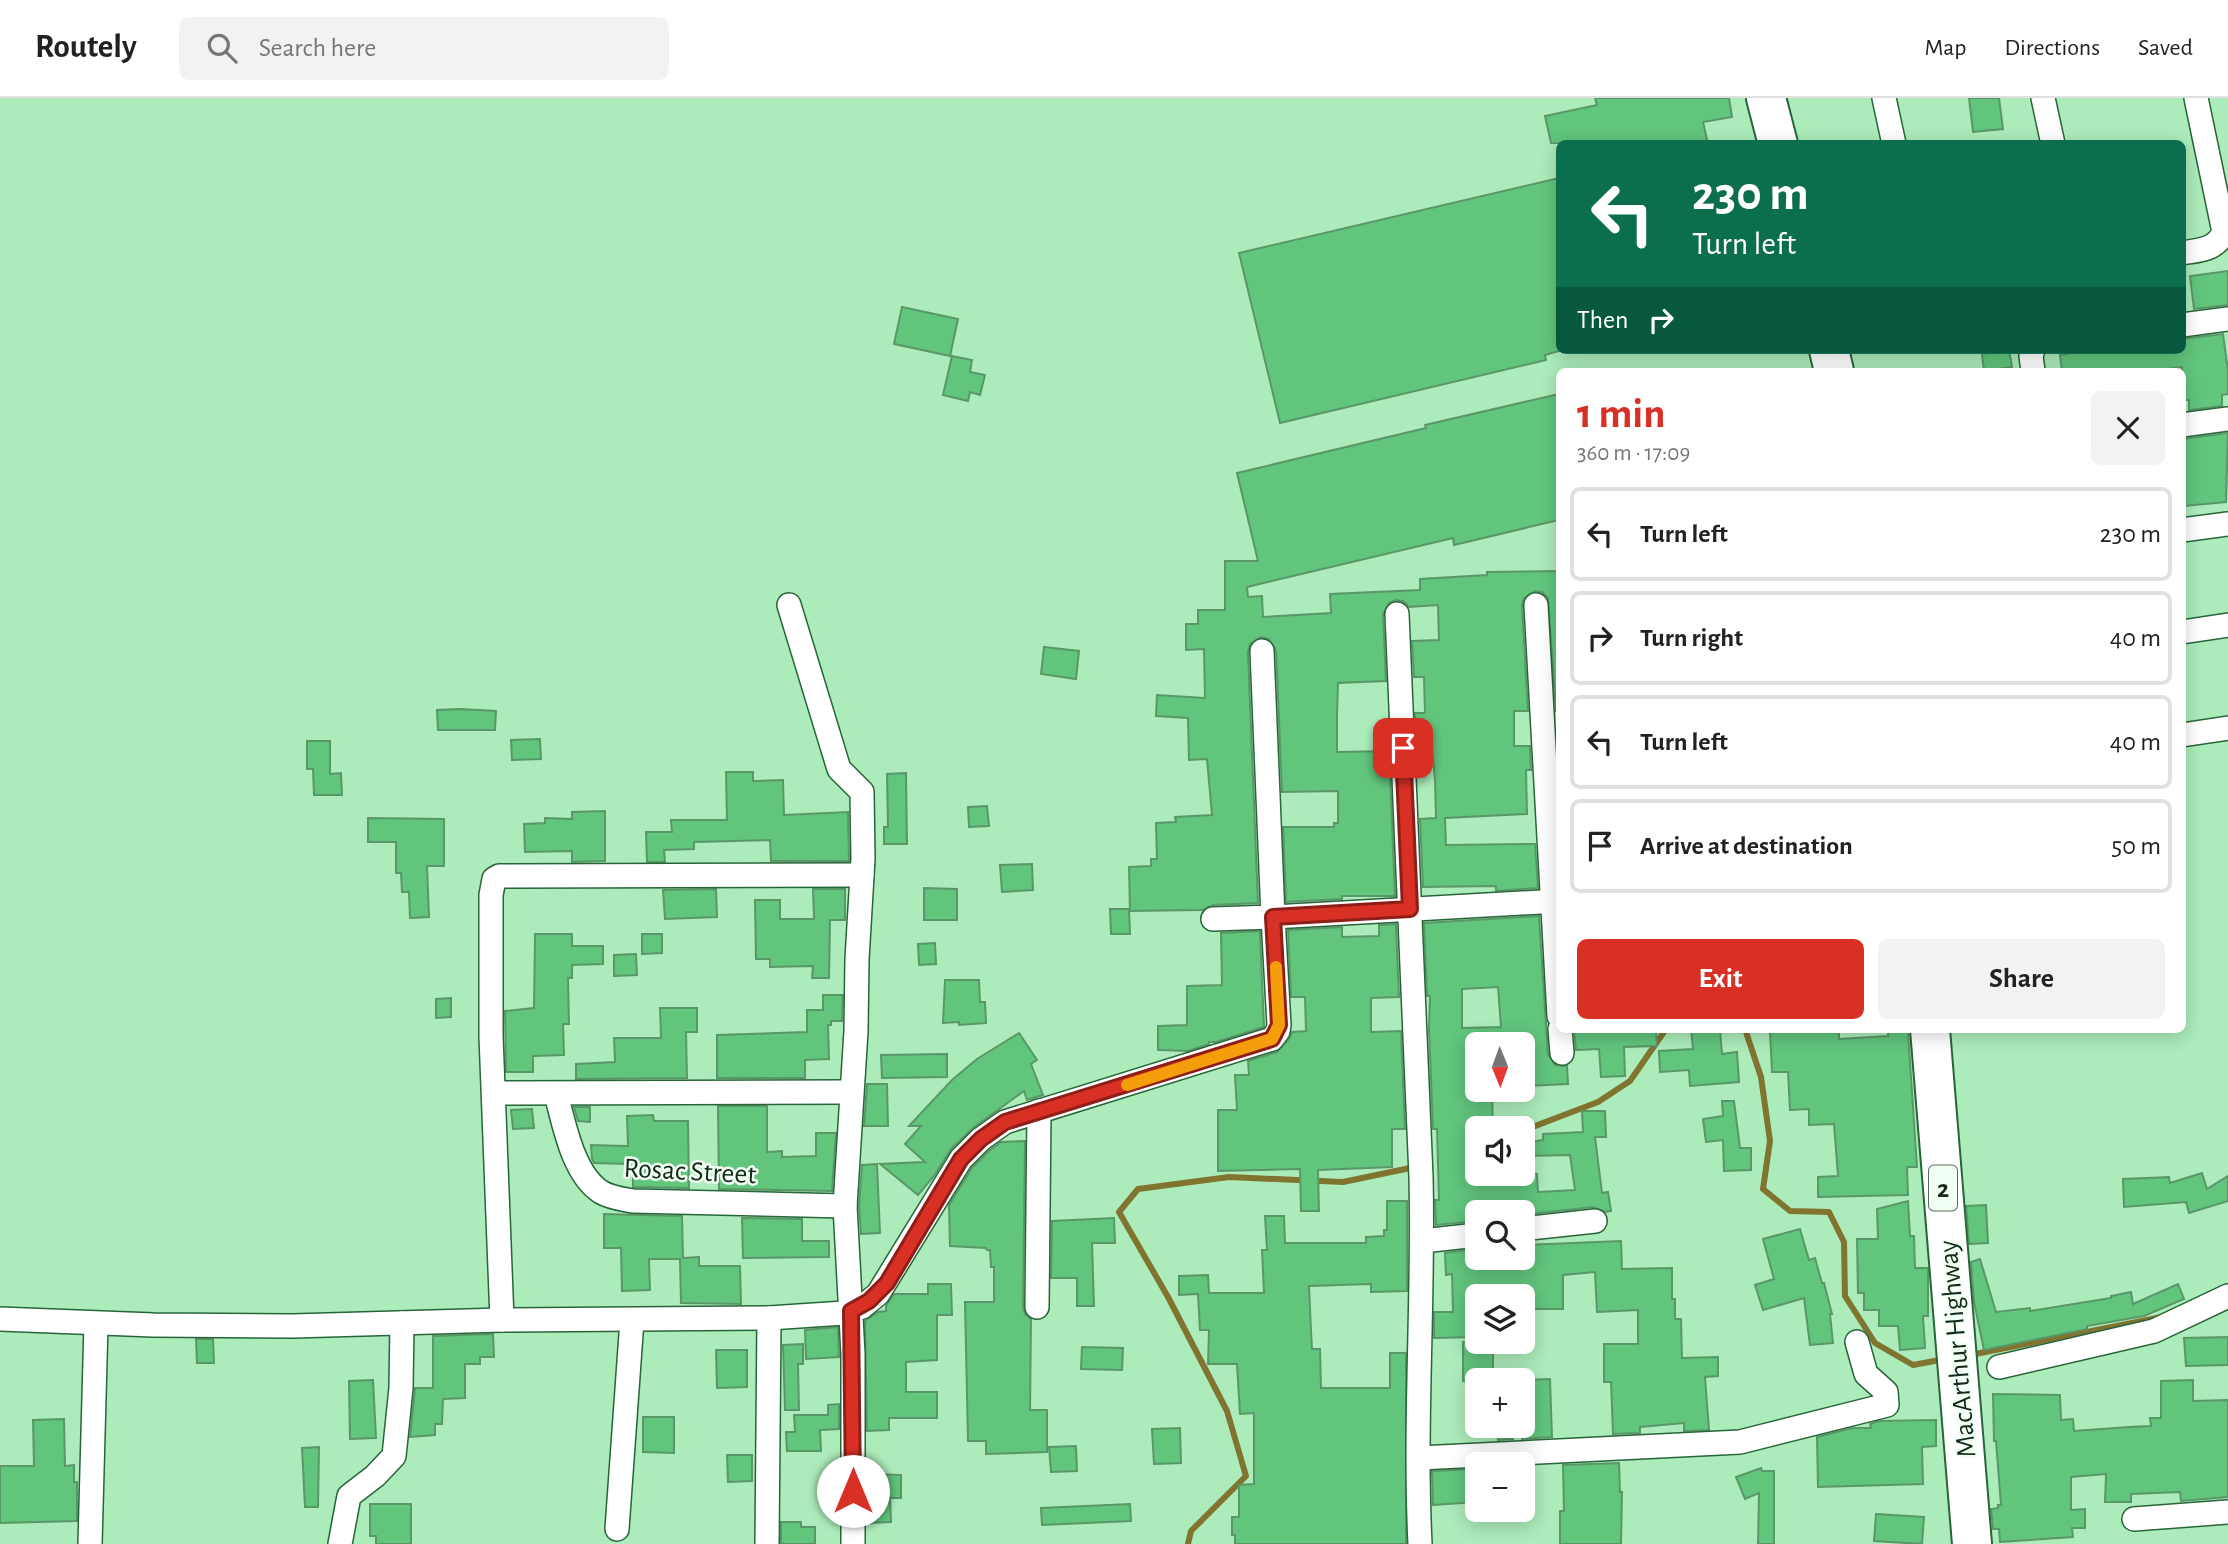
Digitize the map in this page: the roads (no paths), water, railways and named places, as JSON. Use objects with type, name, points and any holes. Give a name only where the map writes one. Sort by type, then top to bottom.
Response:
[{"type":"highway","points":[[1766,98],[1777,140]]},
{"type":"highway","name":"MacArthur Highway","points":[[1930,1033],[1972,1544]]},
{"type":"street","points":[[1884,98],[1893,140]]},
{"type":"street","points":[[2043,98],[2052,140]]},
{"type":"street","points":[[2186,252],[2215,245],[2224,232],[2196,98]]},
{"type":"street","points":[[2186,324],[2228,319]]},
{"type":"street","points":[[2186,424],[2228,419]]},
{"type":"street","points":[[2186,529],[2228,524]]},
{"type":"street","points":[[789,605],[839,769],[862,792],[862,875],[845,1206],[854,1411],[853,1544]]},
{"type":"street","points":[[1536,605],[1556,930]]},
{"type":"street","points":[[1397,614],[1422,1241],[1417,1405],[1420,1544]]},
{"type":"street","points":[[2186,631],[2228,625]]},
{"type":"street","points":[[0,1319],[96,1324],[293,1326],[502,1320],[769,1318],[851,1311],[869,1301],[887,1283],[961,1159],[981,1139],[1005,1122],[1272,1039],[1279,1025],[1262,651]]},
{"type":"street","points":[[2186,734],[2228,728]]},
{"type":"street","points":[[502,1320],[491,1036],[491,895],[494,879],[499,876],[862,875]]},
{"type":"street","points":[[1213,919],[1555,901]]},
{"type":"street","points":[[1560,1033],[1562,1053]]},
{"type":"street","points":[[494,1093],[851,1092]]},
{"type":"street","name":"Rosac Street","points":[[556,1094],[569,1143],[582,1170],[598,1191],[607,1195],[633,1201],[845,1206]]},
{"type":"street","points":[[1037,1307],[1039,1111]]},
{"type":"street","points":[[1535,1228],[1595,1221]]},
{"type":"street","points":[[1422,1241],[1465,1236]]},
{"type":"street","points":[[1999,1367],[2154,1331],[2228,1296]]},
{"type":"street","points":[[767,1544],[769,1318]]},
{"type":"street","points":[[617,1528],[632,1320]]},
{"type":"street","points":[[340,1544],[349,1496],[394,1457],[401,1388],[402,1323]]},
{"type":"street","points":[[90,1544],[96,1324]]},
{"type":"street","points":[[1419,1458],[1740,1442],[1886,1405],[1886,1392],[1866,1374],[1857,1342]]},
{"type":"street","points":[[2134,1519],[2228,1512]]},
{"type":"waterway","points":[[1535,1126],[1598,1102],[1630,1081],[1663,1033]]},
{"type":"waterway","points":[[1746,1033],[1761,1077],[1770,1141],[1763,1189],[1790,1211],[1829,1212],[1844,1242],[1845,1296],[1875,1343],[1913,1365],[1945,1359]]},
{"type":"waterway","points":[[1188,1544],[1191,1531],[1246,1476],[1227,1411],[1168,1297],[1119,1212],[1138,1189],[1229,1177],[1343,1182],[1415,1167]]},
{"type":"waterway","points":[[1970,1355],[2162,1317]]}]
